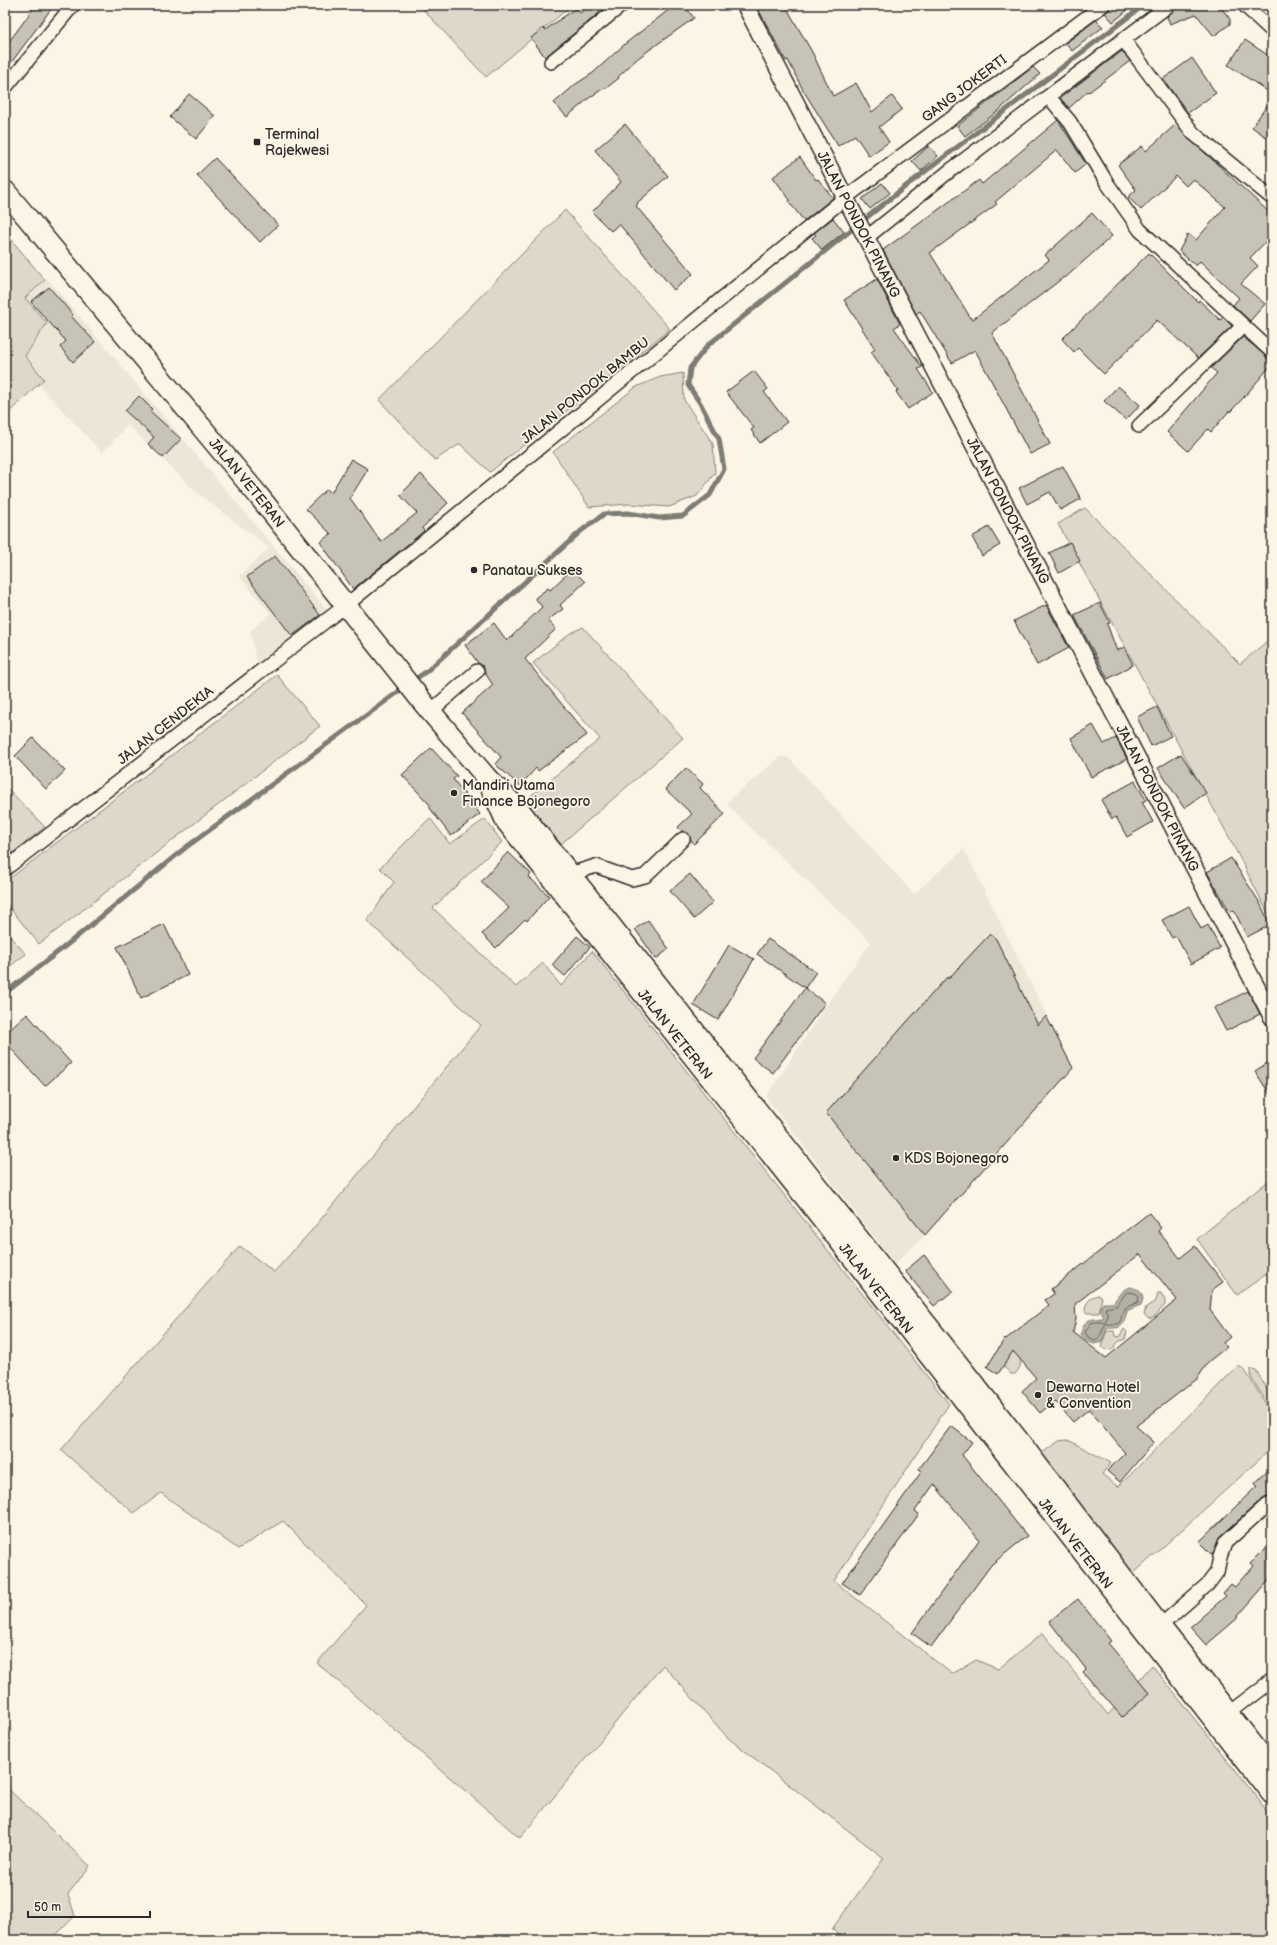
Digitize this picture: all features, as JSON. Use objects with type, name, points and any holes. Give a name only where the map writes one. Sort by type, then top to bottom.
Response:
[{"type":"main road","name":"JALAN VETERAN","points":[[5,190],[131,344],[258,495],[402,677],[486,778],[520,811],[1019,1441],[1160,1626],[1272,1769]]},
{"type":"main road","name":"JALAN VETERAN","points":[[486,778],[506,821],[815,1210],[1272,1794]]},
{"type":"street","points":[[5,88],[73,5]]},
{"type":"street","points":[[551,62],[622,5]]},
{"type":"street","name":"JALAN PONDOK PINANG","points":[[744,5],[1272,1017]]},
{"type":"street","name":"GANG JOKERTI","points":[[845,198],[1103,5]]},
{"type":"street","points":[[866,238],[947,173],[1049,97],[1122,39],[1169,5]]},
{"type":"street","points":[[1244,5],[1272,31]]},
{"type":"street","points":[[1122,39],[1193,133],[1272,198]]},
{"type":"street","points":[[1049,97],[1070,122],[1107,183],[1140,230],[1272,352]]},
{"type":"street","name":"JALAN PONDOK BAMBU","points":[[346,606],[845,198]]},
{"type":"street","points":[[1139,426],[1243,326]]},
{"type":"street","name":"JALAN CENDEKIA","points":[[5,869],[346,606]]},
{"type":"street","points":[[428,708],[477,671]]},
{"type":"street","points":[[570,874],[596,866],[632,879],[645,876],[683,839]]},
{"type":"street","points":[[1160,1626],[1208,1584],[1217,1572],[1225,1543],[1268,1504]]},
{"type":"street","points":[[1229,1713],[1272,1680]]},
{"type":"shaded area","points":[[419,5],[572,5],[486,77]]},
{"type":"shaded area","points":[[565,210],[670,329],[490,472],[460,444],[435,460],[379,400]]},
{"type":"shaded area","points":[[5,232],[45,280],[25,298],[47,323],[25,356],[44,379],[5,416]]},
{"type":"shaded area","points":[[47,278],[329,612],[257,666],[250,631],[271,614],[239,576],[269,548],[196,492],[128,425],[102,453],[38,384],[44,379],[25,356],[47,323],[25,298]]},
{"type":"shaded area","points":[[683,373],[684,400],[713,444],[715,473],[697,496],[669,507],[629,504],[589,507],[553,452],[636,387],[660,377]]},
{"type":"shaded area","points":[[1085,508],[1240,664],[1272,637],[1272,921],[1229,837],[1058,524]]},
{"type":"shaded area","points":[[583,627],[683,738],[561,844],[531,808],[528,798],[600,739],[533,663],[569,634]]},
{"type":"shaded area","points":[[277,675],[320,726],[39,944],[5,902],[5,882]]},
{"type":"shaded area","points":[[780,757],[788,757],[914,894],[964,849],[1073,1068],[925,1235],[895,1264],[766,1097],[837,989],[871,942],[727,805],[728,801]]},
{"type":"shaded area","points":[[5,786],[45,827],[5,859]]},
{"type":"shaded area","points":[[430,818],[450,844],[485,819],[502,842],[433,908],[516,987],[543,963],[561,986],[592,951],[949,1404],[834,1581],[952,1674],[976,1660],[998,1669],[1043,1633],[1108,1715],[1152,1665],[1272,1817],[1272,1940],[844,1940],[832,1929],[884,1858],[728,1738],[663,1665],[520,1838],[317,1663],[366,1605],[283,1521],[238,1549],[161,1493],[134,1513],[61,1450],[240,1246],[274,1272],[312,1230],[481,1025],[367,921],[394,882],[380,868]]},
{"type":"shaded area","points":[[5,931],[26,954],[5,970]]},
{"type":"shaded area","points":[[1272,1178],[1272,1270],[1237,1295],[1197,1239]]},
{"type":"shaded area","points":[[1158,1293],[1161,1293],[1165,1300],[1165,1305],[1154,1317],[1149,1319],[1144,1315],[1146,1307],[1156,1301]]},
{"type":"shaded area","points":[[1098,1295],[1102,1297],[1099,1313],[1087,1313],[1085,1308],[1088,1301]]},
{"type":"shaded area","points":[[1124,1329],[1127,1332],[1125,1339],[1118,1342],[1112,1350],[1105,1349],[1101,1346],[1107,1331],[1114,1331],[1115,1336],[1119,1337]]},
{"type":"shaded area","points":[[1016,1350],[1020,1357],[1021,1363],[1015,1374],[1011,1374],[1004,1367],[1008,1357]]},
{"type":"shaded area","points":[[1238,1366],[1244,1369],[1272,1414],[1272,1448],[1132,1575],[1038,1456],[1059,1441],[1067,1440],[1111,1463],[1102,1474],[1118,1487]]},
{"type":"shaded area","points":[[1251,1369],[1256,1370],[1272,1398],[1272,1411],[1251,1377]]},
{"type":"shaded area","points":[[5,1786],[90,1866],[68,1894],[75,1916],[51,1940],[5,1940]]},
{"type":"water","points":[[1129,1287],[1137,1289],[1140,1292],[1143,1299],[1141,1305],[1128,1310],[1122,1325],[1117,1328],[1107,1328],[1102,1342],[1094,1344],[1085,1340],[1081,1334],[1084,1325],[1088,1321],[1104,1317],[1100,1310],[1103,1303],[1113,1303],[1122,1291]]},
{"type":"building","points":[[36,5],[54,5],[5,71],[5,47]]},
{"type":"building","points":[[591,5],[609,5],[545,57],[531,38],[543,28],[545,30],[576,8],[580,13]]},
{"type":"building","points":[[675,5],[684,5],[694,18],[638,58],[618,77],[619,78],[605,89],[604,88],[589,98],[567,117],[554,103],[576,84],[593,73],[626,43]]},
{"type":"building","points":[[756,5],[785,5],[812,52],[833,96],[856,83],[872,112],[892,96],[902,109],[879,127],[889,142],[869,156],[855,135],[838,146],[803,90],[788,60],[786,61]]},
{"type":"building","points":[[1113,5],[1134,5],[1113,22],[1105,13]]},
{"type":"building","points":[[1179,5],[1219,5],[1230,19],[1230,24],[1214,36],[1196,14],[1170,24],[1167,17]]},
{"type":"building","points":[[1096,20],[1103,27],[1072,51],[1066,43]]},
{"type":"building","points":[[1245,40],[1272,58],[1272,94],[1228,65]]},
{"type":"building","points":[[1122,51],[1130,61],[1089,92],[1088,91],[1069,108],[1060,98]]},
{"type":"building","points":[[1192,58],[1216,93],[1188,113],[1163,79]]},
{"type":"building","points":[[1033,67],[1040,74],[997,112],[965,136],[957,126]]},
{"type":"building","points":[[189,94],[215,116],[196,139],[170,117]]},
{"type":"building","points":[[1272,98],[1272,128],[1266,137],[1252,127]]},
{"type":"building","points":[[1058,120],[1086,164],[1075,173],[1057,150],[995,202],[997,204],[930,253],[972,320],[1049,260],[1045,255],[1092,213],[1112,236],[1065,278],[1064,277],[992,333],[1050,444],[1030,454],[975,350],[952,363],[920,311],[916,314],[883,250],[979,180],[982,184]]},
{"type":"building","points":[[625,124],[668,176],[637,203],[638,204],[636,206],[693,274],[674,290],[619,224],[611,231],[592,212],[621,182],[595,150]]},
{"type":"building","points":[[1175,125],[1272,215],[1272,235],[1250,258],[1258,266],[1241,284],[1265,304],[1250,321],[1233,305],[1239,298],[1200,261],[1196,266],[1179,251],[1188,234],[1196,240],[1225,207],[1193,179],[1186,186],[1176,176],[1141,210],[1128,197],[1136,190],[1118,165],[1142,146],[1146,151]]},
{"type":"building","points":[[929,146],[938,156],[921,171],[912,161]]},
{"type":"building","points":[[800,157],[816,180],[818,179],[833,198],[804,221],[789,202],[790,200],[773,177]]},
{"type":"building","points":[[215,158],[278,225],[260,242],[197,175]]},
{"type":"building","points":[[882,183],[890,193],[870,209],[862,199]]},
{"type":"building","points":[[833,218],[844,232],[822,250],[812,238],[816,235],[814,233]]},
{"type":"building","points":[[1149,253],[1198,302],[1199,300],[1220,320],[1223,317],[1232,326],[1198,358],[1157,320],[1104,374],[1078,348],[1074,352],[1062,339]]},
{"type":"building","points":[[877,279],[900,324],[894,328],[922,367],[918,369],[933,392],[908,409],[896,392],[898,390],[871,352],[875,349],[844,300]]},
{"type":"building","points":[[49,287],[73,315],[71,316],[95,342],[73,362],[60,347],[66,341],[31,302]]},
{"type":"building","points":[[1243,337],[1272,361],[1272,364],[1245,396],[1230,412],[1229,411],[1211,432],[1208,429],[1188,451],[1167,432],[1217,373],[1211,368]]},
{"type":"building","points":[[754,371],[768,389],[764,392],[787,422],[760,443],[751,430],[754,428],[726,392]]},
{"type":"building","points":[[1118,386],[1140,405],[1126,420],[1104,401]]},
{"type":"building","points":[[139,396],[152,409],[150,411],[181,439],[163,458],[148,444],[154,437],[125,411]]},
{"type":"building","points":[[351,459],[368,469],[350,498],[381,542],[417,513],[400,495],[421,474],[448,503],[422,528],[424,531],[353,589],[320,542],[331,534],[306,509],[327,489],[331,493]]},
{"type":"building","points":[[1063,466],[1081,499],[1060,510],[1050,492],[1027,504],[1019,488]]},
{"type":"building","points":[[989,527],[1000,545],[982,556],[972,537]]},
{"type":"building","points":[[1070,542],[1080,561],[1059,573],[1049,553]]},
{"type":"building","points":[[275,556],[320,615],[292,636],[247,577]]},
{"type":"building","points":[[572,569],[585,582],[560,605],[563,609],[548,620],[556,629],[525,659],[587,735],[538,771],[536,768],[520,786],[495,764],[501,757],[462,713],[493,685],[485,673],[483,666],[478,663],[465,645],[494,623],[507,641],[542,607],[535,598],[548,588],[550,590]]},
{"type":"building","points":[[1100,603],[1110,623],[1107,624],[1117,651],[1124,647],[1133,665],[1108,679],[1074,615]]},
{"type":"building","points":[[1046,605],[1069,648],[1037,665],[1014,621]]},
{"type":"building","points":[[1157,707],[1171,736],[1151,746],[1137,717]]},
{"type":"building","points":[[1093,725],[1104,744],[1116,738],[1127,759],[1091,777],[1071,738]]},
{"type":"building","points":[[33,738],[65,771],[46,789],[15,756]]},
{"type":"building","points":[[431,748],[457,776],[453,779],[480,814],[451,836],[429,807],[431,806],[402,775]]},
{"type":"building","points":[[1181,754],[1206,793],[1184,808],[1158,768]]},
{"type":"building","points":[[686,768],[703,784],[700,788],[725,814],[694,844],[689,834],[682,831],[678,827],[692,814],[665,789]]},
{"type":"building","points":[[1135,781],[1146,800],[1142,802],[1153,822],[1127,837],[1116,817],[1112,819],[1101,800]]},
{"type":"building","points":[[508,852],[531,874],[529,877],[549,896],[527,921],[525,919],[496,948],[482,934],[509,908],[481,882]]},
{"type":"building","points":[[1231,858],[1260,903],[1270,925],[1247,937],[1234,910],[1230,912],[1207,872]]},
{"type":"building","points":[[690,874],[713,902],[694,919],[670,891]]},
{"type":"building","points":[[1189,906],[1201,929],[1208,925],[1220,948],[1191,964],[1176,936],[1172,938],[1162,920]]},
{"type":"building","points":[[648,920],[669,949],[656,959],[635,929]]},
{"type":"building","points":[[164,924],[188,975],[141,998],[117,947]]},
{"type":"building","points":[[990,934],[996,939],[1038,1025],[1046,1016],[1073,1068],[925,1235],[826,1113],[947,977],[948,979]]},
{"type":"building","points":[[577,936],[590,947],[565,976],[552,965]]},
{"type":"building","points":[[768,939],[816,972],[805,988],[757,954]]},
{"type":"building","points":[[729,945],[754,959],[718,1020],[693,1005]]},
{"type":"building","points":[[805,988],[825,1003],[773,1073],[753,1058]]},
{"type":"building","points":[[1248,991],[1260,1014],[1226,1031],[1214,1008]]},
{"type":"building","points":[[27,1014],[71,1063],[45,1086],[5,1042],[5,1034]]},
{"type":"building","points":[[1272,1060],[1272,1098],[1255,1071]]},
{"type":"building","points":[[1149,1213],[1161,1228],[1158,1231],[1180,1258],[1195,1246],[1223,1282],[1212,1290],[1210,1310],[1230,1337],[1223,1343],[1227,1347],[1209,1361],[1197,1379],[1136,1426],[1154,1442],[1120,1482],[1107,1471],[1125,1453],[1089,1409],[1073,1422],[1055,1401],[1040,1413],[1022,1391],[1036,1378],[1013,1351],[998,1374],[987,1367],[1005,1338],[1006,1339],[1049,1305],[1045,1300],[1054,1294],[1051,1289]],"holes":[[[1140,1254],[1177,1300],[1106,1358],[1073,1332],[1076,1319],[1075,1304]]]},
{"type":"building","points":[[924,1255],[953,1291],[934,1306],[905,1271]]},
{"type":"building","points":[[951,1426],[972,1442],[962,1455],[1027,1536],[991,1565],[931,1647],[912,1633],[979,1540],[934,1484],[915,1511],[919,1514],[860,1595],[842,1583],[922,1471],[919,1469]]},
{"type":"building","points":[[1272,1467],[1272,1497],[1267,1496],[1263,1498],[1220,1537],[1212,1555],[1199,1542],[1257,1486],[1255,1483]]},
{"type":"building","points":[[1272,1541],[1272,1577],[1238,1616],[1239,1617],[1206,1645],[1190,1627],[1226,1596],[1223,1593],[1231,1584],[1235,1587],[1253,1566],[1250,1563]]},
{"type":"building","points":[[1078,1599],[1111,1641],[1108,1643],[1150,1693],[1122,1717],[1083,1672],[1086,1669],[1049,1621]]},
{"type":"waterway","points":[[411,682],[427,671],[581,531],[604,514],[628,513],[659,518],[683,516],[710,495],[724,469],[719,439],[700,403],[688,385],[690,368],[708,345],[906,186],[1144,5]]},
{"type":"waterway","points":[[5,993],[63,948],[185,848],[405,687]]},
{"type":"place","name":"Terminal Rajekwesi","points":[[257,142]]},
{"type":"place","name":"Panatau Sukses","points":[[474,570]]},
{"type":"place","name":"Mandiri Utama Finance Bojonegoro","points":[[454,793]]},
{"type":"place","name":"KDS Bojonegoro","points":[[896,1158]]},
{"type":"place","name":"Dewarna Hotel & Convention","points":[[1038,1395]]}]
